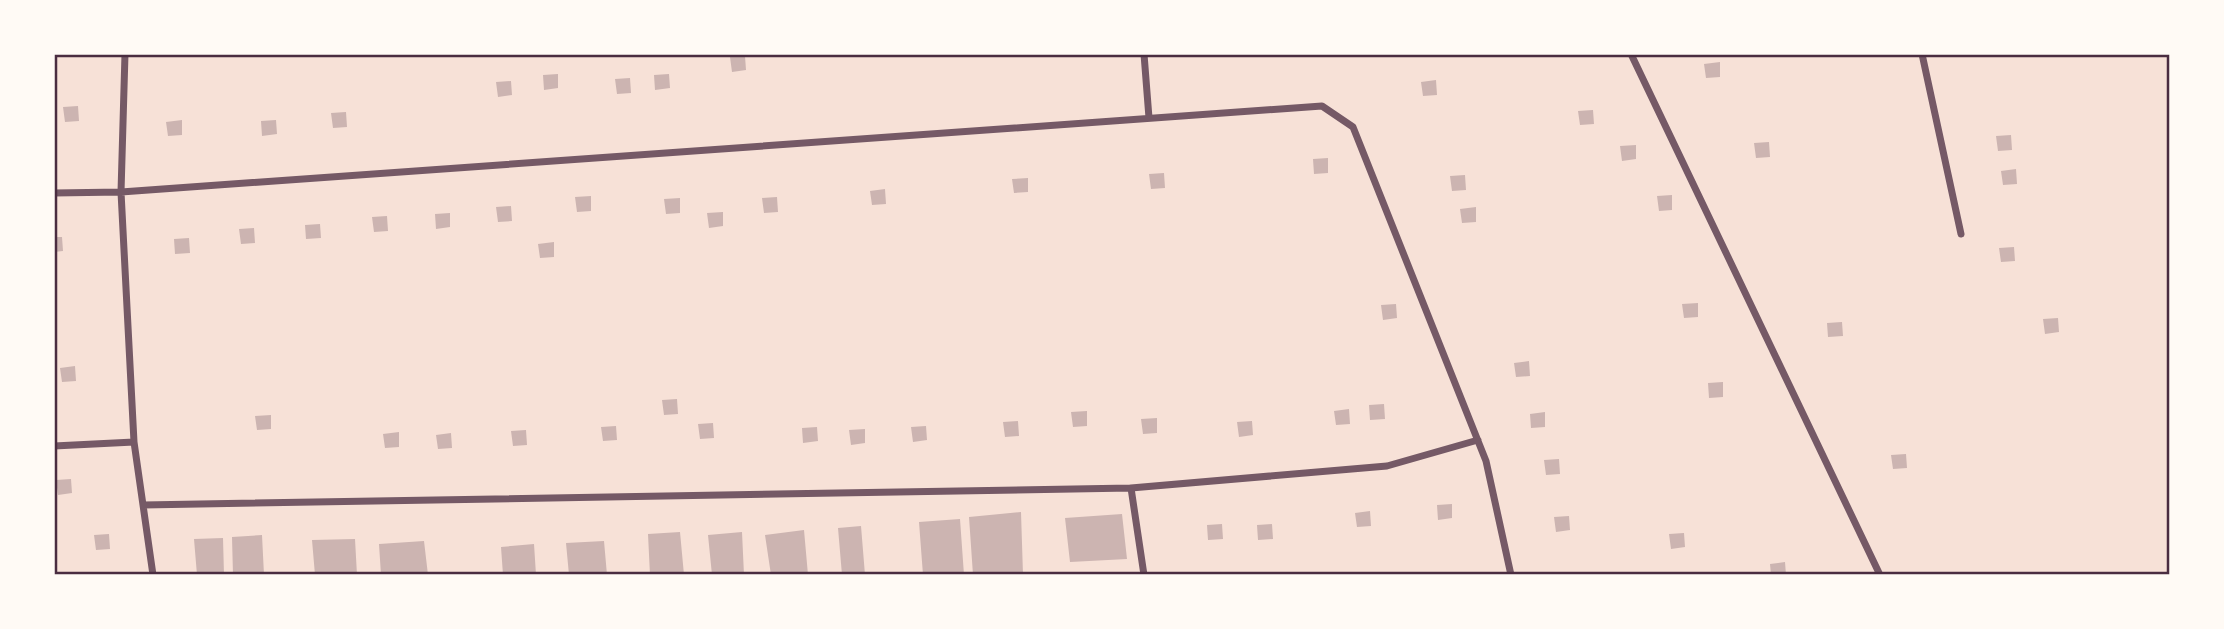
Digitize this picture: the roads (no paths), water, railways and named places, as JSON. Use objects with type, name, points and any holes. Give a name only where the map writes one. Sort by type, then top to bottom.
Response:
[{"type":"street","points":[[125,54],[121,192],[134,442],[153,575]]},
{"type":"street","points":[[1144,54],[1149,118]]},
{"type":"street","points":[[1631,54],[1880,575]]},
{"type":"street","points":[[1922,54],[1961,234]]},
{"type":"street","points":[[54,193],[121,192],[1322,106],[1353,127],[1486,461],[1511,575]]},
{"type":"street","points":[[143,505],[1131,488],[1387,466],[1478,440]]},
{"type":"street","points":[[54,446],[134,442]]},
{"type":"street","points":[[1131,488],[1144,575]]}]
